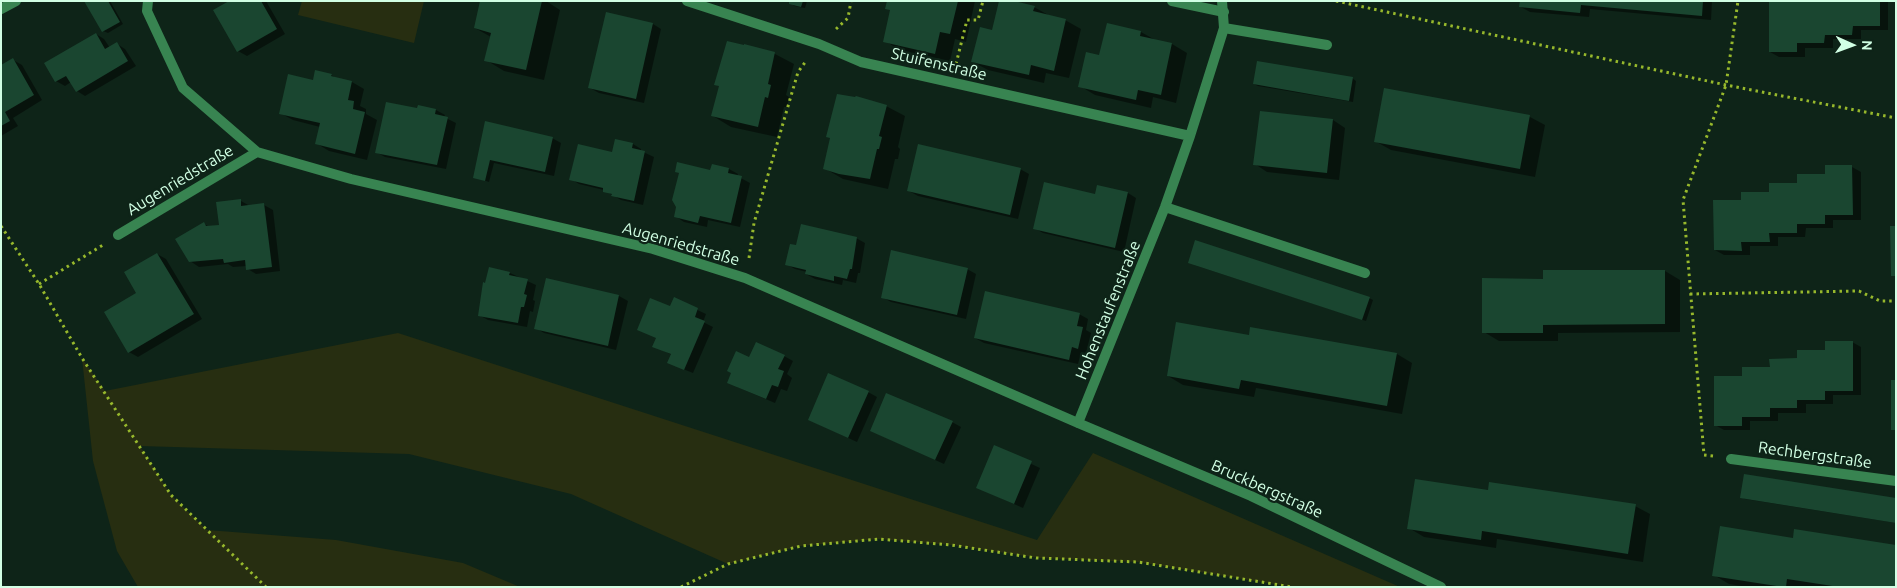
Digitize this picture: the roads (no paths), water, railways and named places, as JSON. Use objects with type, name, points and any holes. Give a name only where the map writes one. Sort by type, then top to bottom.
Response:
[{"type":"street","points":[[1,9],[16,1]]},
{"type":"street","name":"Augenriedstraße","points":[[148,1],[147,11],[183,88],[257,152],[351,179],[653,249],[745,278],[1078,424]]},
{"type":"street","name":"Stuifenstraße","points":[[687,1],[819,44],[861,62],[1190,136]]},
{"type":"street","points":[[1172,1],[1223,7]]},
{"type":"street","name":"Hohenstaufenstraße","points":[[1078,424],[1165,207],[1190,136],[1224,28],[1223,7]]},
{"type":"street","points":[[1224,28],[1327,45]]},
{"type":"street","name":"Augenriedstraße","points":[[118,235],[257,152]]},
{"type":"street","points":[[1165,207],[1365,273]]},
{"type":"street","name":"Bruckbergstraße","points":[[1078,424],[1251,496],[1441,587]]},
{"type":"street","name":"Rechbergstraße","points":[[1730,459],[1896,481]]}]
